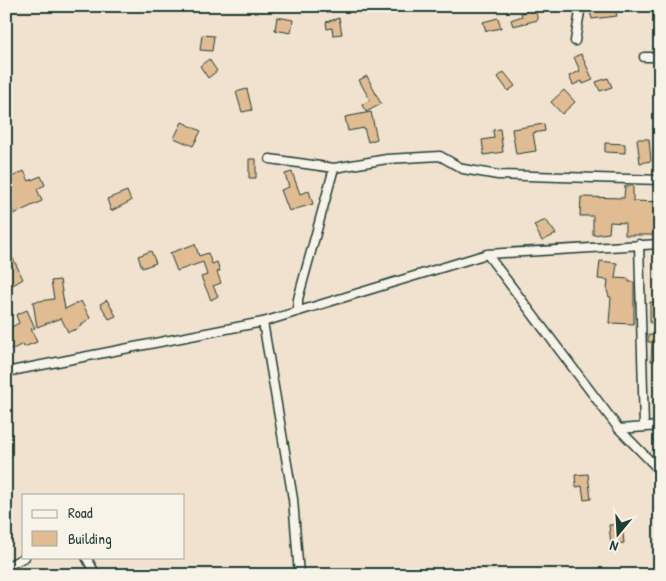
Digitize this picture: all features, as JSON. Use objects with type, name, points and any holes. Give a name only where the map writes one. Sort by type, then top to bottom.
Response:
[{"type":"street","points":[[575,41],[581,6]]},
{"type":"street","points":[[644,57],[660,57]]},
{"type":"street","points":[[270,159],[334,168],[388,160],[440,156],[463,169],[498,175],[660,180]]},
{"type":"street","points":[[298,311],[298,299],[334,168]]},
{"type":"street","points":[[640,244],[644,427]]},
{"type":"street","points":[[6,372],[262,322],[487,254],[660,244]]},
{"type":"street","points":[[487,254],[619,429],[660,471]]},
{"type":"street","points":[[262,322],[293,499],[298,575]]},
{"type":"street","points":[[619,429],[660,426]]},
{"type":"street","points":[[6,567],[23,558]]},
{"type":"street","points":[[87,558],[96,575]]},
{"type":"building","points":[[525,6],[534,6],[538,20],[513,26],[511,20],[522,16],[521,13],[527,11]]},
{"type":"building","points":[[605,6],[614,6],[617,16],[592,19],[590,12]]},
{"type":"building","points":[[277,17],[293,20],[291,33],[275,30]]},
{"type":"building","points":[[339,18],[342,34],[333,35],[332,28],[327,29],[326,22]]},
{"type":"building","points":[[498,18],[501,28],[486,31],[483,22]]},
{"type":"building","points":[[202,35],[214,36],[212,51],[200,50]]},
{"type":"building","points":[[581,54],[593,80],[583,84],[582,81],[573,85],[569,76],[580,71],[574,57]]},
{"type":"building","points":[[209,59],[217,71],[208,78],[200,66]]},
{"type":"building","points":[[504,72],[515,86],[508,91],[498,77]]},
{"type":"building","points":[[367,76],[381,104],[366,112],[362,105],[370,100],[359,80]]},
{"type":"building","points":[[608,78],[612,87],[600,91],[596,82]]},
{"type":"building","points":[[247,89],[252,110],[242,112],[236,92]]},
{"type":"building","points":[[564,90],[575,102],[562,114],[551,102]]},
{"type":"building","points":[[371,112],[377,139],[368,142],[364,128],[348,131],[345,117]]},
{"type":"building","points":[[182,122],[201,131],[193,146],[174,138]]},
{"type":"building","points":[[544,124],[545,131],[533,133],[536,151],[516,154],[512,129]]},
{"type":"building","points":[[500,129],[503,152],[484,155],[482,140],[494,138],[493,130]]},
{"type":"building","points":[[637,139],[649,139],[651,161],[640,163]]},
{"type":"building","points":[[605,143],[625,144],[625,153],[605,152]]},
{"type":"building","points":[[249,159],[256,159],[256,178],[249,178]]},
{"type":"building","points":[[24,171],[29,181],[41,176],[45,185],[37,189],[42,201],[14,214],[12,208],[6,211],[6,180]]},
{"type":"building","points":[[292,172],[300,194],[309,191],[313,204],[289,211],[281,190],[289,187],[285,174]]},
{"type":"building","points":[[625,186],[633,186],[633,201],[660,202],[660,218],[654,218],[653,235],[625,235],[625,223],[610,222],[609,233],[593,235],[593,216],[580,216],[581,197],[624,198]]},
{"type":"building","points":[[127,191],[131,201],[111,211],[107,199]]},
{"type":"building","points":[[546,220],[556,234],[542,241],[534,225]]},
{"type":"building","points":[[6,244],[23,279],[13,285],[6,274]]},
{"type":"building","points":[[195,244],[199,256],[208,253],[212,264],[217,262],[220,271],[217,272],[221,283],[213,286],[218,296],[211,300],[201,277],[207,275],[203,262],[177,271],[170,253]]},
{"type":"building","points":[[151,251],[156,263],[142,268],[138,256]]},
{"type":"building","points":[[600,261],[617,263],[615,278],[629,279],[629,282],[634,282],[634,324],[609,323],[611,297],[609,297],[607,290],[608,280],[598,279]]},
{"type":"building","points":[[60,280],[65,309],[81,301],[90,318],[77,329],[68,332],[61,318],[37,327],[33,302],[54,299],[51,281]]},
{"type":"building","points":[[107,300],[116,316],[109,319],[100,304]]},
{"type":"building","points":[[650,302],[660,303],[660,323],[650,323]]},
{"type":"building","points":[[27,310],[35,328],[31,329],[37,342],[24,347],[23,344],[11,350],[6,341],[6,330],[19,323],[16,315]]},
{"type":"building","points":[[648,335],[660,336],[660,361],[651,361],[652,342],[648,342]]},
{"type":"building","points":[[588,474],[591,499],[584,500],[582,486],[576,487],[575,475]]},
{"type":"building","points":[[622,524],[624,543],[611,544],[609,525]]}]
